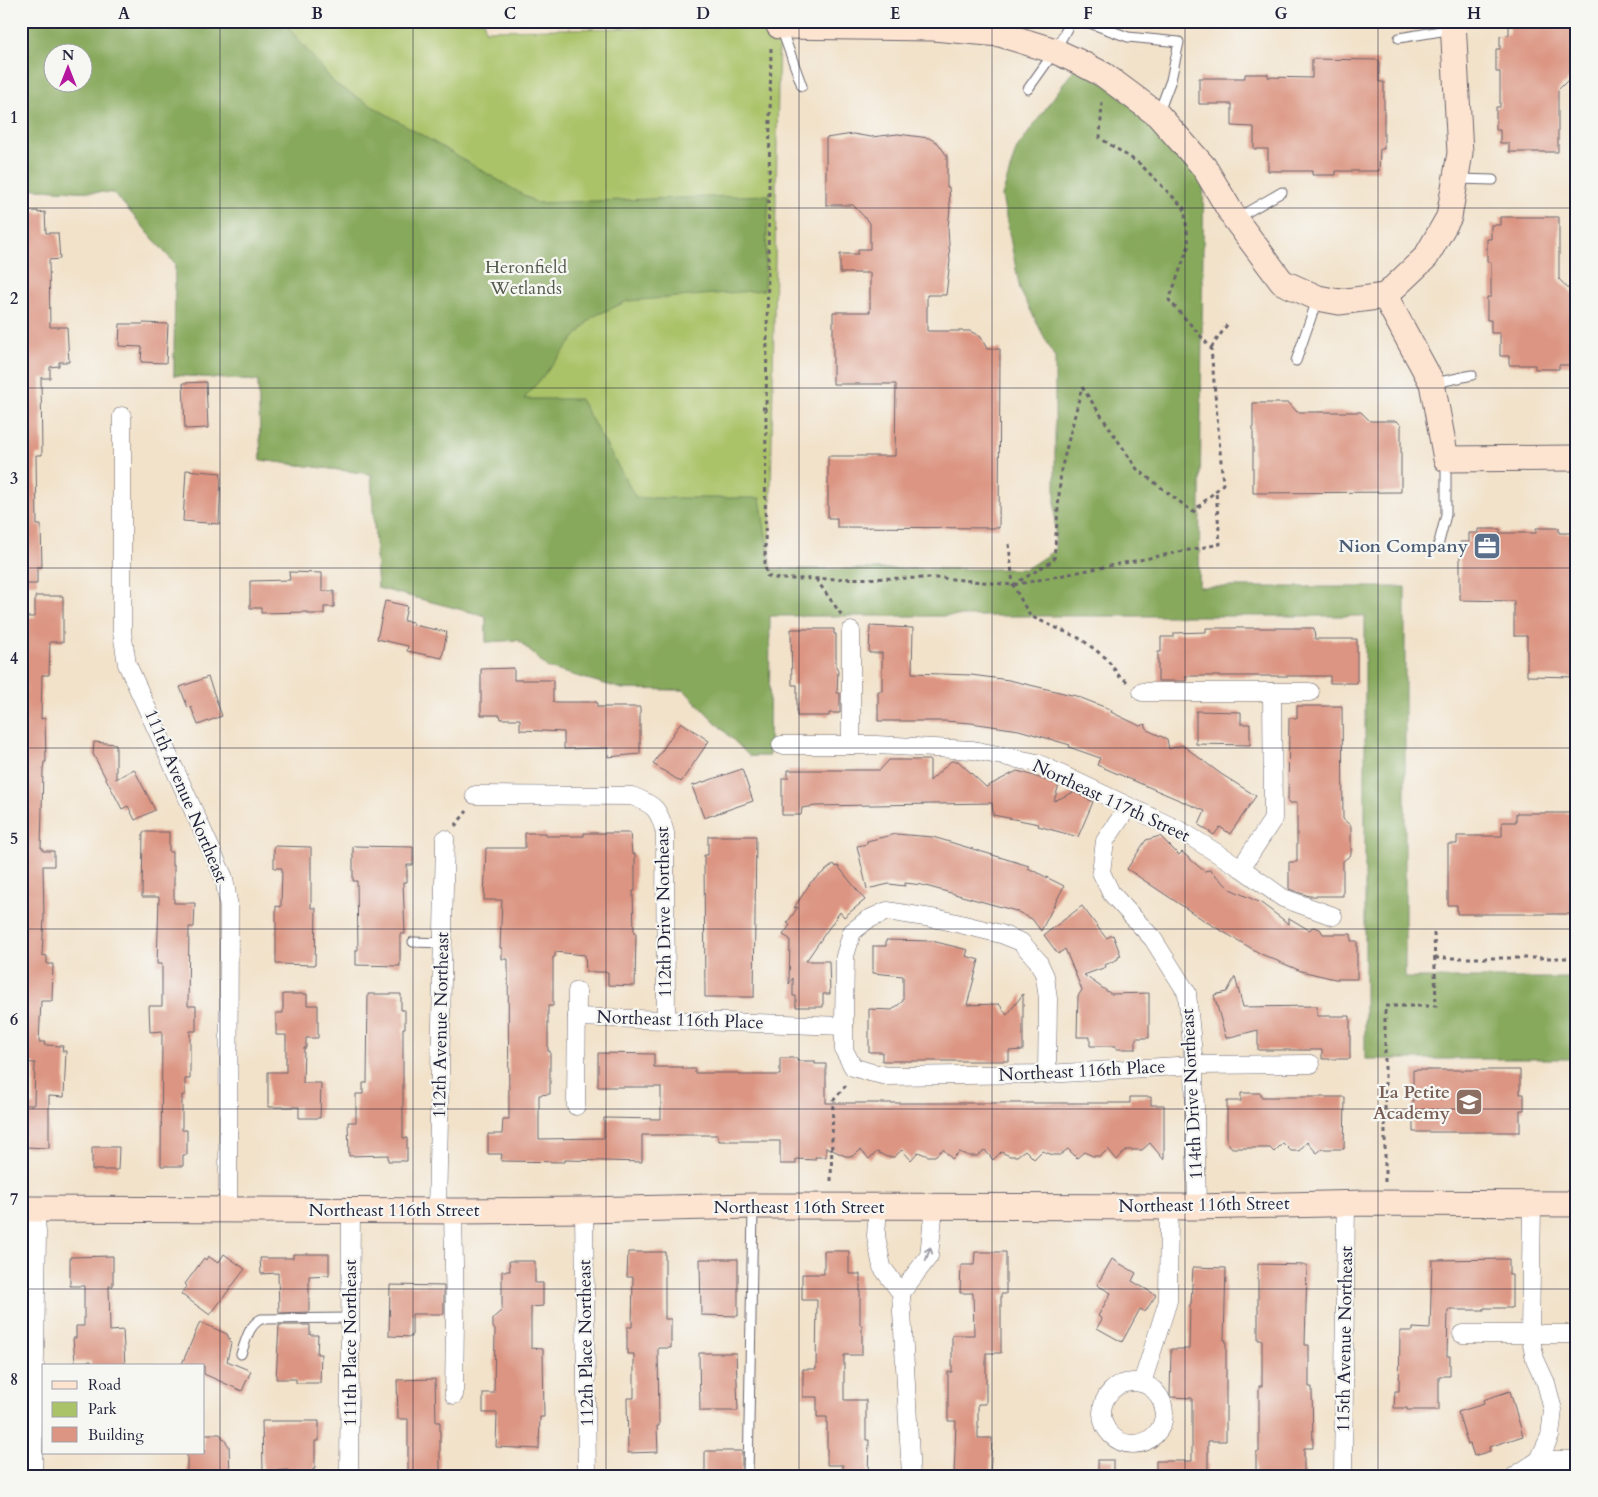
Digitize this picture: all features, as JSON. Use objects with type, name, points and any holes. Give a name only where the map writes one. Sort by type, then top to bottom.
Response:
[{"type":"street","points":[[779,24],[891,24],[1000,34],[1055,52],[1104,75],[1158,114],[1204,167],[1235,219],[1282,282],[1318,298],[1339,302],[1384,296],[1426,257],[1449,217],[1460,153],[1454,25]]},
{"type":"street","points":[[1384,296],[1432,383],[1446,459],[1577,458]]},
{"type":"street","name":"111th Avenue Northeast","points":[[122,416],[122,632],[128,664],[224,878],[229,907],[228,1211]]},
{"type":"street","points":[[851,631],[851,745]]},
{"type":"street","points":[[1142,692],[1310,692]]},
{"type":"street","points":[[1241,868],[1273,820],[1272,692]]},
{"type":"street","name":"Northeast 117th Street","points":[[781,745],[851,745],[973,750],[1037,763],[1183,832],[1241,868],[1283,898],[1333,916]]},
{"type":"street","name":"112th Drive Northeast","points":[[477,795],[632,796],[655,807],[661,815],[665,832],[666,1019]]},
{"type":"street","name":"114th Drive Northeast","points":[[1128,807],[1105,841],[1101,872],[1111,893],[1153,939],[1187,993],[1194,1065],[1197,1207]]},
{"type":"street","name":"112th Avenue Northeast","points":[[445,839],[442,943],[445,1211],[455,1319],[454,1395]]},
{"type":"street","points":[[852,1073],[844,1050],[845,956],[852,932],[867,920],[887,911],[944,920],[1001,934],[1021,942],[1038,961],[1045,976],[1048,999],[1047,1074]]},
{"type":"street","points":[[576,1106],[577,991]]},
{"type":"street","name":"Northeast 116th Place","points":[[577,1017],[844,1026]]},
{"type":"street","name":"Northeast 116th Place","points":[[852,1073],[868,1072],[888,1076],[1047,1074],[1194,1065],[1312,1064]]},
{"type":"street","name":"Northeast 116th Street","points":[[28,1209],[445,1211],[753,1206],[1197,1207],[1346,1203],[1577,1204]]},
{"type":"street","name":"115th Avenue Northeast","points":[[1343,1476],[1346,1203]]},
{"type":"street","points":[[1515,1476],[1539,1460],[1550,1436],[1553,1410],[1546,1383],[1534,1359],[1530,1335],[1532,1204]]},
{"type":"street","points":[[878,1206],[876,1236],[882,1267],[901,1293],[911,1476]]},
{"type":"street","points":[[1142,1383],[1168,1301],[1169,1206]]},
{"type":"street","points":[[901,1293],[929,1256],[934,1207]]},
{"type":"street","points":[[28,1209],[37,1232],[33,1476]]},
{"type":"street","name":"112th Place Northeast","points":[[584,1210],[587,1476]]},
{"type":"street","name":"111th Place Northeast","points":[[349,1476],[351,1211]]},
{"type":"street","points":[[1462,1334],[1577,1334]]},
{"type":"street","points":[[1539,1460],[1577,1460]]},
{"type":"lane","points":[[1028,89],[1055,52],[1071,21]]},
{"type":"lane","points":[[1084,21],[1128,37],[1179,42],[1171,80],[1158,114]]},
{"type":"lane","points":[[779,24],[802,86]]},
{"type":"lane","points":[[1399,38],[1454,25]]},
{"type":"lane","points":[[1456,179],[1493,180]]},
{"type":"lane","points":[[1235,219],[1282,192]]},
{"type":"lane","points":[[1296,361],[1318,298]]},
{"type":"lane","points":[[1432,383],[1472,375]]},
{"type":"lane","points":[[1438,546],[1446,515],[1446,459]]},
{"type":"lane","points":[[413,942],[442,943]]},
{"type":"lane","points":[[748,1476],[753,1206]]},
{"type":"lane","points":[[241,1354],[250,1328],[261,1318],[351,1318]]},
{"type":"path","points":[[779,24],[772,41],[766,408],[765,565],[767,576],[778,579],[942,578],[1013,586],[1220,544],[1216,491]]},
{"type":"path","points":[[1013,586],[1054,560],[1061,470],[1082,387],[1137,469],[1193,512],[1223,484],[1211,348],[1169,300],[1189,245],[1184,208],[1140,164],[1100,138],[1104,75]]},
{"type":"path","points":[[1211,348],[1229,322]]},
{"type":"path","points":[[1009,544],[1013,586],[1030,616],[1080,639],[1106,658],[1120,677],[1142,692]]},
{"type":"path","points":[[815,579],[851,631]]},
{"type":"path","points":[[445,839],[477,795]]},
{"type":"path","points":[[1385,1203],[1385,1006],[1436,1006],[1434,932]]},
{"type":"path","points":[[1436,958],[1577,958]]},
{"type":"path","points":[[831,1181],[834,1101],[852,1073]]},
{"type":"green space","name":"Heronfield Wetlands","points":[[21,21],[484,21],[485,30],[779,26],[769,616],[769,756],[749,756],[684,690],[623,689],[548,668],[518,640],[486,642],[486,616],[378,588],[371,474],[261,460],[258,381],[174,375],[175,264],[114,193],[21,188]]},
{"type":"green space","name":"Heronfield Wetlands","points":[[21,21],[283,21],[335,84],[537,203],[769,195],[764,290],[628,301],[592,317],[524,399],[580,399],[636,498],[760,498],[771,569],[1026,569],[1055,550],[1055,358],[1020,290],[1002,196],[1016,150],[1079,62],[1204,167],[1199,587],[1405,587],[1405,978],[1577,978],[1577,1059],[1365,1059],[1365,616],[770,616],[769,756],[749,756],[684,690],[623,689],[548,668],[518,640],[486,642],[486,616],[378,588],[371,474],[261,460],[258,381],[174,375],[175,264],[114,193],[21,188]]},
{"type":"building","points":[[1509,21],[1577,21],[1577,71],[1558,90],[1558,152],[1509,152],[1509,143],[1500,143],[1500,130],[1496,130],[1496,107],[1500,107],[1500,72],[1496,72],[1496,49],[1500,49],[1500,36],[1509,35]]},
{"type":"building","points":[[1312,59],[1379,60],[1379,82],[1384,82],[1384,149],[1380,149],[1379,171],[1336,171],[1336,175],[1312,175],[1312,171],[1268,171],[1268,149],[1254,149],[1254,127],[1232,126],[1232,104],[1199,104],[1199,78],[1245,78],[1245,74],[1268,74],[1268,77],[1312,78]]},
{"type":"building","points":[[853,134],[871,137],[898,134],[929,138],[938,143],[947,156],[947,187],[949,187],[950,208],[948,228],[950,261],[946,295],[927,295],[927,331],[970,331],[981,337],[987,349],[1000,349],[999,528],[837,527],[837,518],[828,518],[828,456],[895,456],[896,384],[833,384],[833,312],[870,312],[870,273],[840,273],[840,254],[858,254],[858,249],[870,249],[870,223],[853,205],[826,205],[826,138]]},
{"type":"building","points":[[38,211],[38,213],[45,212],[46,233],[58,233],[60,259],[49,260],[50,327],[67,327],[69,362],[59,362],[59,366],[50,367],[50,378],[41,378],[42,455],[36,455],[37,525],[41,525],[42,567],[37,567],[37,584],[21,584],[21,357],[26,356],[25,326],[23,326],[21,212]]},
{"type":"building","points":[[1500,217],[1559,217],[1559,279],[1577,298],[1577,365],[1559,365],[1559,369],[1535,369],[1535,365],[1509,365],[1509,356],[1500,356],[1500,333],[1491,333],[1491,320],[1487,320],[1487,297],[1491,297],[1491,262],[1487,262],[1487,239],[1491,239],[1491,225],[1500,225]]},
{"type":"building","points":[[120,324],[168,324],[166,363],[141,362],[142,347],[119,346]]},
{"type":"building","points":[[206,382],[208,428],[185,429],[183,383]]},
{"type":"building","points":[[1253,403],[1289,403],[1297,412],[1361,412],[1370,421],[1397,421],[1401,425],[1401,492],[1253,493]]},
{"type":"building","points":[[186,470],[221,473],[219,524],[183,521]]},
{"type":"building","points":[[1536,528],[1559,528],[1559,533],[1577,533],[1577,677],[1527,676],[1527,636],[1514,636],[1514,601],[1460,600],[1460,542],[1469,542],[1469,533],[1478,533],[1478,529],[1500,529],[1500,533],[1536,533]]},
{"type":"building","points":[[289,572],[322,573],[322,591],[334,591],[334,607],[324,607],[324,614],[308,614],[308,612],[261,613],[261,608],[250,608],[250,581],[290,580]]},
{"type":"building","points":[[35,596],[63,596],[63,642],[50,642],[49,675],[42,675],[41,719],[45,718],[46,762],[44,762],[43,771],[41,848],[43,848],[43,851],[54,851],[54,866],[43,866],[44,918],[42,955],[47,956],[47,964],[53,964],[52,1001],[41,1001],[39,1042],[45,1042],[44,1045],[63,1046],[62,1051],[66,1051],[64,1097],[49,1096],[49,1148],[24,1147],[24,1105],[34,1105],[35,1063],[21,1062],[21,617],[35,617]]},
{"type":"building","points":[[385,601],[407,606],[404,621],[413,622],[413,625],[447,632],[442,658],[407,651],[408,646],[377,639]]},
{"type":"building","points":[[870,626],[913,628],[912,673],[971,675],[1009,680],[1076,696],[1112,710],[1111,712],[1140,726],[1145,724],[1147,730],[1167,739],[1169,749],[1182,745],[1221,774],[1256,796],[1230,834],[1220,827],[1214,835],[1199,825],[1205,811],[1097,765],[1100,758],[1069,747],[1070,745],[1019,730],[971,723],[878,721],[878,691],[882,691],[882,653],[869,653]]},
{"type":"building","points":[[1206,628],[1314,628],[1315,639],[1357,639],[1357,683],[1330,683],[1330,676],[1186,676],[1186,681],[1158,681],[1158,652],[1161,652],[1161,637],[1174,637],[1174,633],[1206,632]]},
{"type":"building","points":[[791,629],[834,629],[834,634],[836,634],[837,693],[840,693],[840,713],[829,713],[829,716],[797,716],[797,685],[792,685]]},
{"type":"building","points":[[514,668],[514,680],[553,680],[553,702],[597,702],[597,707],[640,707],[640,754],[608,757],[608,748],[564,749],[564,732],[520,730],[520,719],[501,719],[500,715],[481,715],[481,669]]},
{"type":"building","points":[[208,677],[222,716],[198,725],[191,707],[188,708],[180,687]]},
{"type":"building","points":[[1297,706],[1342,706],[1343,819],[1351,826],[1351,855],[1343,861],[1343,896],[1309,896],[1289,889],[1289,862],[1297,862],[1297,803],[1288,803],[1289,718],[1297,718]]},
{"type":"building","points":[[1196,711],[1241,712],[1241,724],[1250,724],[1250,745],[1196,744]]},
{"type":"building","points":[[681,722],[709,741],[681,782],[653,764]]},
{"type":"building","points":[[94,742],[116,744],[116,779],[134,769],[155,810],[135,820],[128,806],[122,809],[93,754]]},
{"type":"building","points":[[889,760],[930,760],[930,781],[951,761],[958,761],[986,787],[1017,771],[1059,785],[1054,801],[1074,792],[1093,802],[1078,837],[1038,826],[1039,824],[993,815],[992,803],[816,806],[802,808],[801,815],[782,815],[782,778],[788,778],[788,770],[880,770]]},
{"type":"building","points":[[742,769],[753,801],[704,818],[692,786]]},
{"type":"building","points":[[1516,813],[1577,813],[1577,905],[1574,905],[1574,914],[1457,914],[1457,905],[1448,905],[1448,844],[1457,844],[1457,836],[1502,836],[1502,822],[1516,822]]},
{"type":"building","points":[[143,832],[169,832],[169,852],[172,852],[172,865],[174,865],[174,903],[195,903],[194,927],[189,927],[188,1006],[196,1006],[196,1031],[190,1031],[190,1079],[185,1079],[185,1095],[182,1095],[182,1130],[187,1130],[187,1155],[183,1155],[183,1166],[161,1166],[162,1031],[150,1032],[149,1006],[162,1006],[162,964],[157,964],[159,897],[142,897]]},
{"type":"building","points":[[525,833],[546,833],[546,836],[584,836],[584,833],[630,833],[632,854],[635,854],[635,891],[633,891],[634,933],[636,933],[635,986],[608,985],[608,972],[586,972],[585,955],[555,952],[555,957],[553,957],[553,1006],[548,1006],[550,1094],[539,1095],[539,1139],[604,1138],[604,1118],[661,1119],[661,1087],[598,1087],[598,1053],[654,1054],[654,1067],[683,1067],[683,1069],[695,1069],[695,1073],[739,1073],[739,1075],[780,1075],[780,1058],[797,1058],[797,1061],[815,1061],[815,1064],[826,1064],[826,1103],[1130,1103],[1130,1097],[1151,1097],[1151,1105],[1164,1105],[1164,1160],[1150,1143],[1142,1150],[1126,1150],[1117,1160],[1108,1149],[1101,1156],[1093,1156],[1084,1152],[1077,1158],[1068,1149],[1060,1155],[1053,1155],[1042,1151],[1034,1159],[1025,1150],[1017,1156],[1010,1156],[1001,1152],[993,1160],[985,1150],[977,1156],[969,1156],[959,1152],[952,1159],[943,1149],[935,1156],[928,1156],[918,1152],[911,1160],[902,1150],[894,1157],[887,1157],[877,1152],[869,1159],[861,1150],[853,1156],[845,1156],[826,1147],[826,1157],[815,1157],[815,1160],[796,1159],[796,1164],[780,1164],[780,1141],[719,1141],[718,1135],[642,1135],[642,1162],[501,1161],[502,1154],[488,1154],[488,1134],[502,1134],[503,1119],[509,1119],[508,959],[502,959],[502,948],[500,948],[502,900],[484,900],[486,848],[525,848]]},
{"type":"building","points":[[896,834],[933,837],[1029,866],[1028,868],[1064,886],[1041,931],[1032,919],[1016,911],[922,885],[905,883],[905,886],[889,884],[867,889],[857,846],[867,844],[867,841]]},
{"type":"building","points":[[708,836],[756,836],[754,997],[705,997],[704,855],[708,855]]},
{"type":"building","points":[[1160,836],[1179,855],[1182,852],[1204,871],[1210,870],[1230,889],[1261,903],[1289,924],[1289,918],[1309,930],[1313,927],[1320,929],[1323,934],[1351,934],[1351,941],[1357,941],[1357,979],[1335,979],[1301,971],[1261,954],[1205,921],[1127,869],[1146,840]]},
{"type":"building","points":[[274,846],[311,847],[311,908],[316,908],[315,965],[276,964],[276,906],[281,907],[282,868],[274,868]]},
{"type":"building","points":[[353,846],[413,847],[413,865],[407,865],[407,882],[403,882],[405,934],[400,934],[400,966],[356,965],[356,950],[358,950],[357,881],[353,881]]},
{"type":"building","points":[[834,864],[836,867],[838,866],[865,900],[844,917],[840,912],[806,961],[829,961],[830,994],[823,994],[823,1007],[796,1007],[796,996],[793,996],[793,978],[789,984],[790,939],[783,935],[790,925],[787,923],[798,907],[794,908],[811,882]]},
{"type":"building","points":[[1082,906],[1106,938],[1113,935],[1121,956],[1105,965],[1106,967],[1084,975],[1111,994],[1149,993],[1149,1038],[1136,1038],[1136,1049],[1116,1049],[1116,1046],[1090,1046],[1090,1037],[1077,1037],[1078,996],[1082,990],[1065,949],[1058,954],[1044,935]]},
{"type":"building","points":[[886,940],[932,941],[968,950],[966,956],[979,960],[967,1005],[999,1004],[1007,1015],[1023,994],[1023,1050],[1009,1051],[1009,1061],[882,1061],[882,1052],[869,1052],[869,1009],[892,1010],[903,1001],[903,976],[873,973],[873,946],[886,946]]},
{"type":"building","points":[[1235,977],[1243,1007],[1317,1006],[1317,1016],[1350,1016],[1350,1059],[1322,1059],[1322,1050],[1258,1050],[1258,1030],[1226,1038],[1214,995],[1227,992]]},
{"type":"building","points":[[283,994],[307,994],[307,1005],[318,1005],[318,1038],[306,1038],[303,1083],[321,1083],[320,1118],[299,1118],[299,1107],[268,1107],[268,1072],[286,1072],[286,1035],[276,1035],[276,1013],[283,1013]]},
{"type":"building","points":[[368,994],[401,994],[401,1010],[405,1010],[405,1028],[403,1028],[403,1138],[407,1138],[407,1161],[388,1161],[388,1155],[349,1156],[348,1122],[356,1122],[356,1094],[363,1094],[363,1083],[367,1083]]},
{"type":"building","name":"La Petite Academy","points":[[1413,1070],[1520,1070],[1520,1094],[1524,1094],[1524,1110],[1520,1110],[1520,1132],[1413,1132]]},
{"type":"building","points":[[1241,1093],[1261,1093],[1261,1097],[1345,1097],[1344,1149],[1322,1149],[1317,1153],[1307,1142],[1299,1151],[1291,1151],[1283,1143],[1274,1152],[1270,1148],[1232,1148],[1227,1142],[1227,1101],[1241,1101]]},
{"type":"building","points":[[92,1147],[119,1147],[118,1170],[92,1170]]},
{"type":"building","points":[[824,1251],[849,1251],[849,1274],[860,1274],[862,1355],[844,1355],[844,1400],[866,1400],[866,1440],[869,1440],[868,1476],[843,1476],[843,1465],[827,1465],[827,1417],[817,1417],[817,1397],[803,1397],[803,1369],[816,1369],[817,1300],[802,1300],[802,1274],[824,1274]]},
{"type":"building","points":[[628,1252],[665,1252],[665,1319],[671,1319],[671,1348],[658,1348],[658,1452],[628,1453],[627,1398],[634,1398],[634,1354],[627,1354],[627,1327],[632,1327],[633,1277],[627,1277]]},
{"type":"building","points":[[975,1252],[1006,1252],[1006,1294],[1001,1294],[1001,1353],[986,1353],[986,1404],[978,1404],[978,1438],[992,1438],[990,1476],[954,1476],[956,1421],[948,1421],[948,1372],[952,1372],[952,1335],[974,1335],[973,1293],[960,1293],[961,1265],[974,1265]]},
{"type":"building","points":[[224,1254],[245,1269],[210,1315],[181,1294],[187,1286],[185,1284],[204,1258],[206,1260],[208,1256],[218,1263]]},
{"type":"building","points":[[293,1254],[329,1254],[329,1275],[309,1276],[309,1312],[279,1313],[278,1273],[261,1274],[260,1258],[293,1258]]},
{"type":"building","points":[[113,1256],[113,1286],[109,1286],[110,1331],[123,1330],[125,1364],[91,1364],[91,1361],[75,1362],[73,1338],[76,1338],[76,1326],[84,1326],[84,1286],[70,1286],[70,1257]]},
{"type":"building","points":[[700,1259],[738,1259],[738,1316],[701,1315]]},
{"type":"building","points":[[1112,1259],[1136,1273],[1132,1281],[1156,1295],[1145,1312],[1140,1309],[1122,1342],[1097,1328],[1102,1319],[1098,1316],[1111,1293],[1097,1285]]},
{"type":"building","points":[[1509,1259],[1509,1275],[1512,1275],[1512,1308],[1448,1310],[1447,1356],[1450,1356],[1450,1376],[1439,1376],[1439,1410],[1394,1408],[1395,1391],[1399,1391],[1400,1331],[1413,1331],[1413,1328],[1430,1329],[1432,1260]]},
{"type":"building","points":[[509,1261],[535,1261],[535,1283],[543,1283],[543,1306],[531,1307],[531,1348],[543,1349],[544,1417],[540,1417],[539,1449],[496,1447],[497,1413],[483,1413],[483,1393],[494,1393],[495,1330],[493,1318],[502,1310],[502,1271],[510,1271]]},
{"type":"building","points":[[1258,1264],[1307,1265],[1305,1345],[1309,1345],[1309,1387],[1312,1387],[1313,1448],[1304,1448],[1304,1476],[1256,1476],[1256,1452],[1259,1452],[1259,1386],[1262,1386],[1262,1340],[1258,1340]]},
{"type":"building","points":[[1193,1267],[1226,1268],[1224,1340],[1226,1340],[1226,1441],[1208,1441],[1208,1476],[1156,1476],[1156,1461],[1192,1461],[1192,1398],[1170,1397],[1171,1349],[1189,1349]]},
{"type":"building","points":[[390,1285],[444,1286],[444,1314],[412,1314],[412,1337],[389,1336]]},
{"type":"building","points":[[200,1322],[227,1334],[231,1343],[227,1361],[251,1371],[242,1391],[205,1374],[205,1364],[182,1364]]},
{"type":"building","points":[[279,1325],[310,1325],[310,1335],[318,1335],[317,1354],[321,1354],[320,1383],[296,1383],[296,1379],[276,1379]]},
{"type":"building","points":[[699,1353],[736,1353],[738,1411],[700,1411]]},
{"type":"building","points":[[435,1379],[436,1422],[440,1422],[440,1476],[408,1476],[408,1419],[398,1419],[397,1380]]},
{"type":"building","points":[[1510,1391],[1523,1436],[1489,1447],[1490,1451],[1474,1456],[1470,1444],[1468,1445],[1458,1412],[1484,1404],[1483,1400]]},
{"type":"building","points":[[262,1421],[319,1421],[319,1441],[315,1441],[315,1469],[313,1469],[313,1476],[289,1476],[289,1470],[263,1471]]},
{"type":"building","points":[[205,1434],[220,1434],[229,1446],[230,1476],[187,1476],[187,1454],[205,1454]]},
{"type":"building","points":[[705,1451],[742,1451],[742,1476],[705,1475]]},
{"type":"building","points":[[1098,1460],[1113,1460],[1113,1476],[1098,1476]]},
{"type":"place","name":"Nion Company","points":[[1487,546]]},
{"type":"place","name":"La Petite Academy","points":[[1469,1102]]}]
